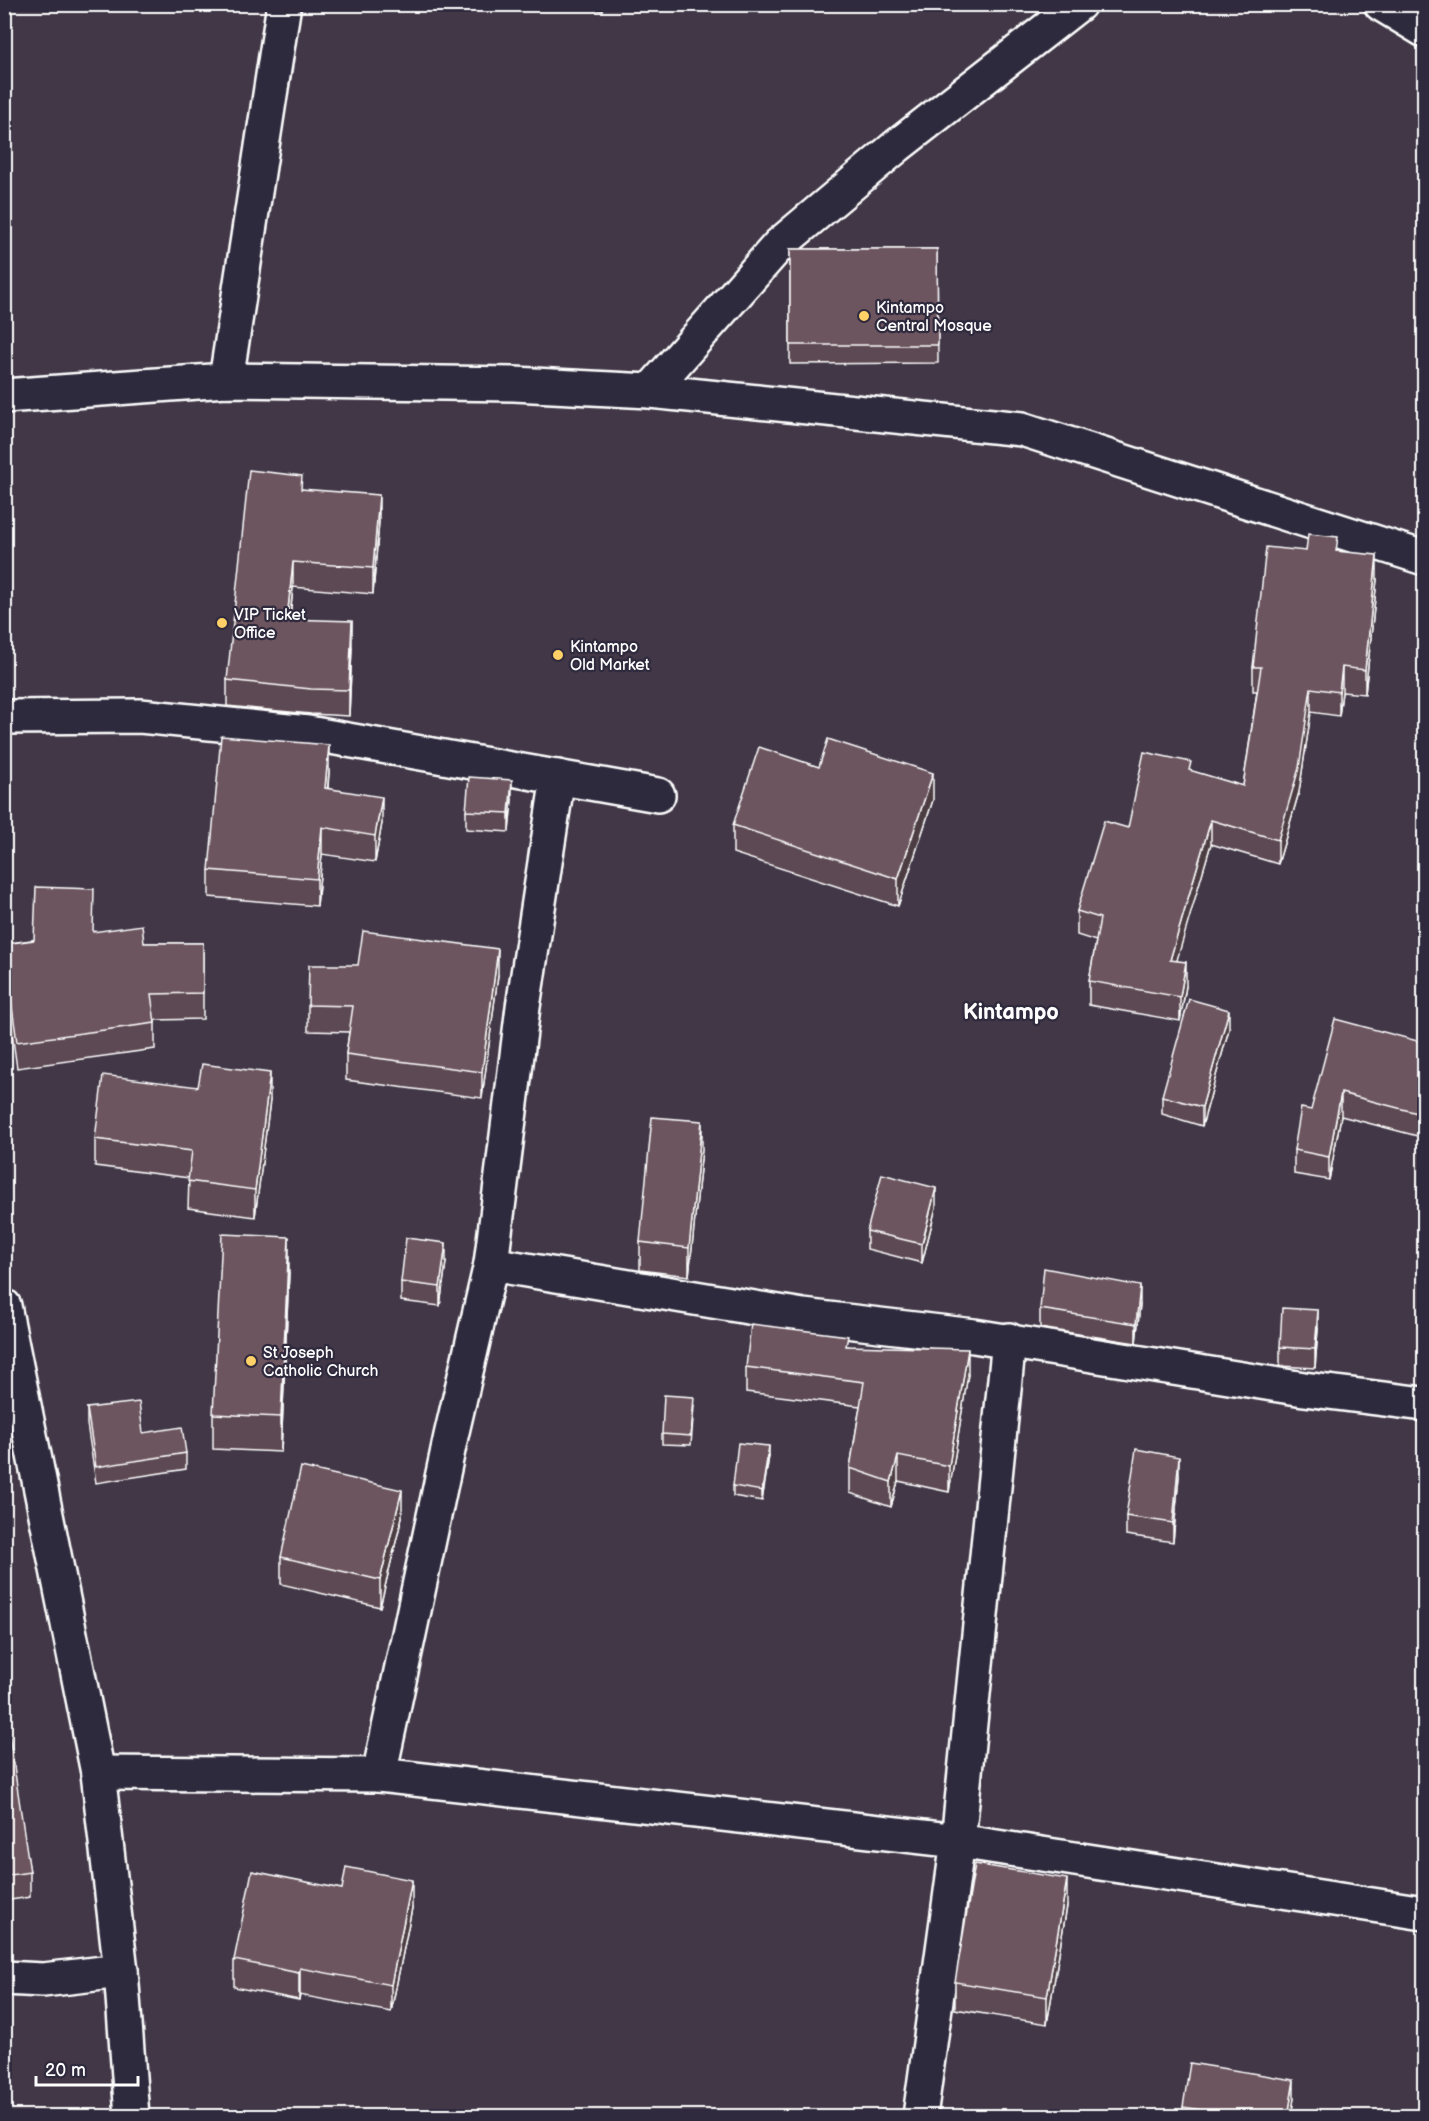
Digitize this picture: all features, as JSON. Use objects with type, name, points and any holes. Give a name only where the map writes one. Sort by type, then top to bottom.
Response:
[{"type":"street","points":[[226,380],[284,4]]},
{"type":"street","points":[[650,391],[779,245],[897,146],[1079,4]]},
{"type":"street","points":[[1381,4],[1425,30]]},
{"type":"street","points":[[4,396],[226,380],[514,384],[650,391],[1022,429],[1425,558]]},
{"type":"street","points":[[4,717],[140,716],[308,733],[658,795]]},
{"type":"street","points":[[379,1775],[451,1436],[491,1264],[523,1007],[558,777]]},
{"type":"street","points":[[491,1264],[803,1316],[1009,1341],[1304,1389],[1425,1404]]},
{"type":"street","points":[[4,1306],[98,1773],[121,1971],[132,2116]]},
{"type":"street","points":[[920,2116],[958,1841],[1009,1341]]},
{"type":"street","points":[[98,1773],[379,1775],[958,1841],[1425,1913]]},
{"type":"street","points":[[4,1978],[43,1980],[121,1971]]},
{"type":"building","points":[[790,249],[937,249],[938,345],[790,345]]},
{"type":"building","points":[[249,470],[302,476],[301,489],[379,495],[373,568],[293,562],[287,619],[352,621],[349,690],[311,689],[227,680]]},
{"type":"building","points":[[1308,534],[1338,537],[1336,551],[1377,555],[1365,670],[1342,667],[1339,692],[1311,688],[1299,768],[1278,840],[1211,820],[1170,960],[1186,962],[1180,997],[1089,981],[1100,918],[1077,911],[1104,821],[1128,828],[1144,752],[1191,762],[1189,770],[1243,786],[1261,667],[1253,667],[1266,547],[1306,551]]},
{"type":"building","points":[[221,736],[329,745],[325,788],[382,797],[375,836],[322,827],[317,879],[209,870]]},
{"type":"building","points":[[828,739],[933,773],[898,879],[733,825],[759,747],[819,767]]},
{"type":"building","points":[[469,777],[512,780],[509,813],[466,811]]},
{"type":"building","points":[[36,887],[94,889],[93,932],[142,925],[144,943],[203,943],[203,993],[151,994],[155,1023],[17,1042],[4,944],[34,940]]},
{"type":"building","points":[[363,931],[498,949],[482,1072],[346,1054],[353,1006],[308,1005],[309,965],[358,965]]},
{"type":"building","points":[[1189,999],[1229,1010],[1202,1107],[1162,1096]]},
{"type":"building","points":[[1335,1019],[1425,1043],[1425,1115],[1341,1093],[1329,1157],[1294,1150],[1301,1108],[1311,1110]]},
{"type":"building","points":[[202,1064],[270,1073],[255,1190],[188,1181],[192,1151],[95,1139],[103,1075],[198,1087]]},
{"type":"building","points":[[652,1117],[702,1121],[689,1248],[640,1242]]},
{"type":"building","points":[[882,1174],[936,1188],[922,1244],[867,1231]]},
{"type":"building","name":"St Joseph Catholic Church","points":[[222,1234],[289,1237],[281,1417],[213,1414]]},
{"type":"building","points":[[406,1238],[446,1243],[440,1287],[401,1282]]},
{"type":"building","points":[[1044,1268],[1140,1286],[1136,1324],[1040,1309]]},
{"type":"building","points":[[1282,1308],[1318,1310],[1315,1349],[1280,1347]]},
{"type":"building","points":[[751,1324],[848,1336],[846,1346],[968,1349],[949,1466],[898,1456],[891,1482],[850,1468],[864,1382],[746,1367]]},
{"type":"building","points":[[664,1395],[694,1397],[691,1436],[662,1434]]},
{"type":"building","points":[[139,1402],[143,1433],[182,1427],[186,1453],[96,1467],[87,1408]]},
{"type":"building","points":[[738,1443],[769,1446],[762,1491],[733,1486]]},
{"type":"building","points":[[1136,1449],[1179,1457],[1173,1523],[1126,1516]]},
{"type":"building","points":[[301,1467],[402,1490],[380,1580],[281,1557]]},
{"type":"building","points":[[9,1733],[30,1872],[4,1876],[4,1734]]},
{"type":"building","points":[[975,1864],[1067,1879],[1047,1997],[955,1982]]},
{"type":"building","points":[[346,1867],[412,1880],[391,1985],[300,1968],[299,1973],[234,1960],[252,1871],[342,1889]]},
{"type":"building","points":[[1190,2063],[1294,2080],[1288,2116],[1239,2116],[1183,2107]]},
{"type":"place","name":"Kintampo Central Mosque","points":[[864,316]]},
{"type":"place","name":"VIP Ticket Office","points":[[222,623]]},
{"type":"place","name":"Kintampo Old Market","points":[[558,655]]},
{"type":"place","name":"St Joseph Catholic Church","points":[[251,1361]]},
{"type":"district","name":"Kintampo","points":[[1011,1011]]}]
